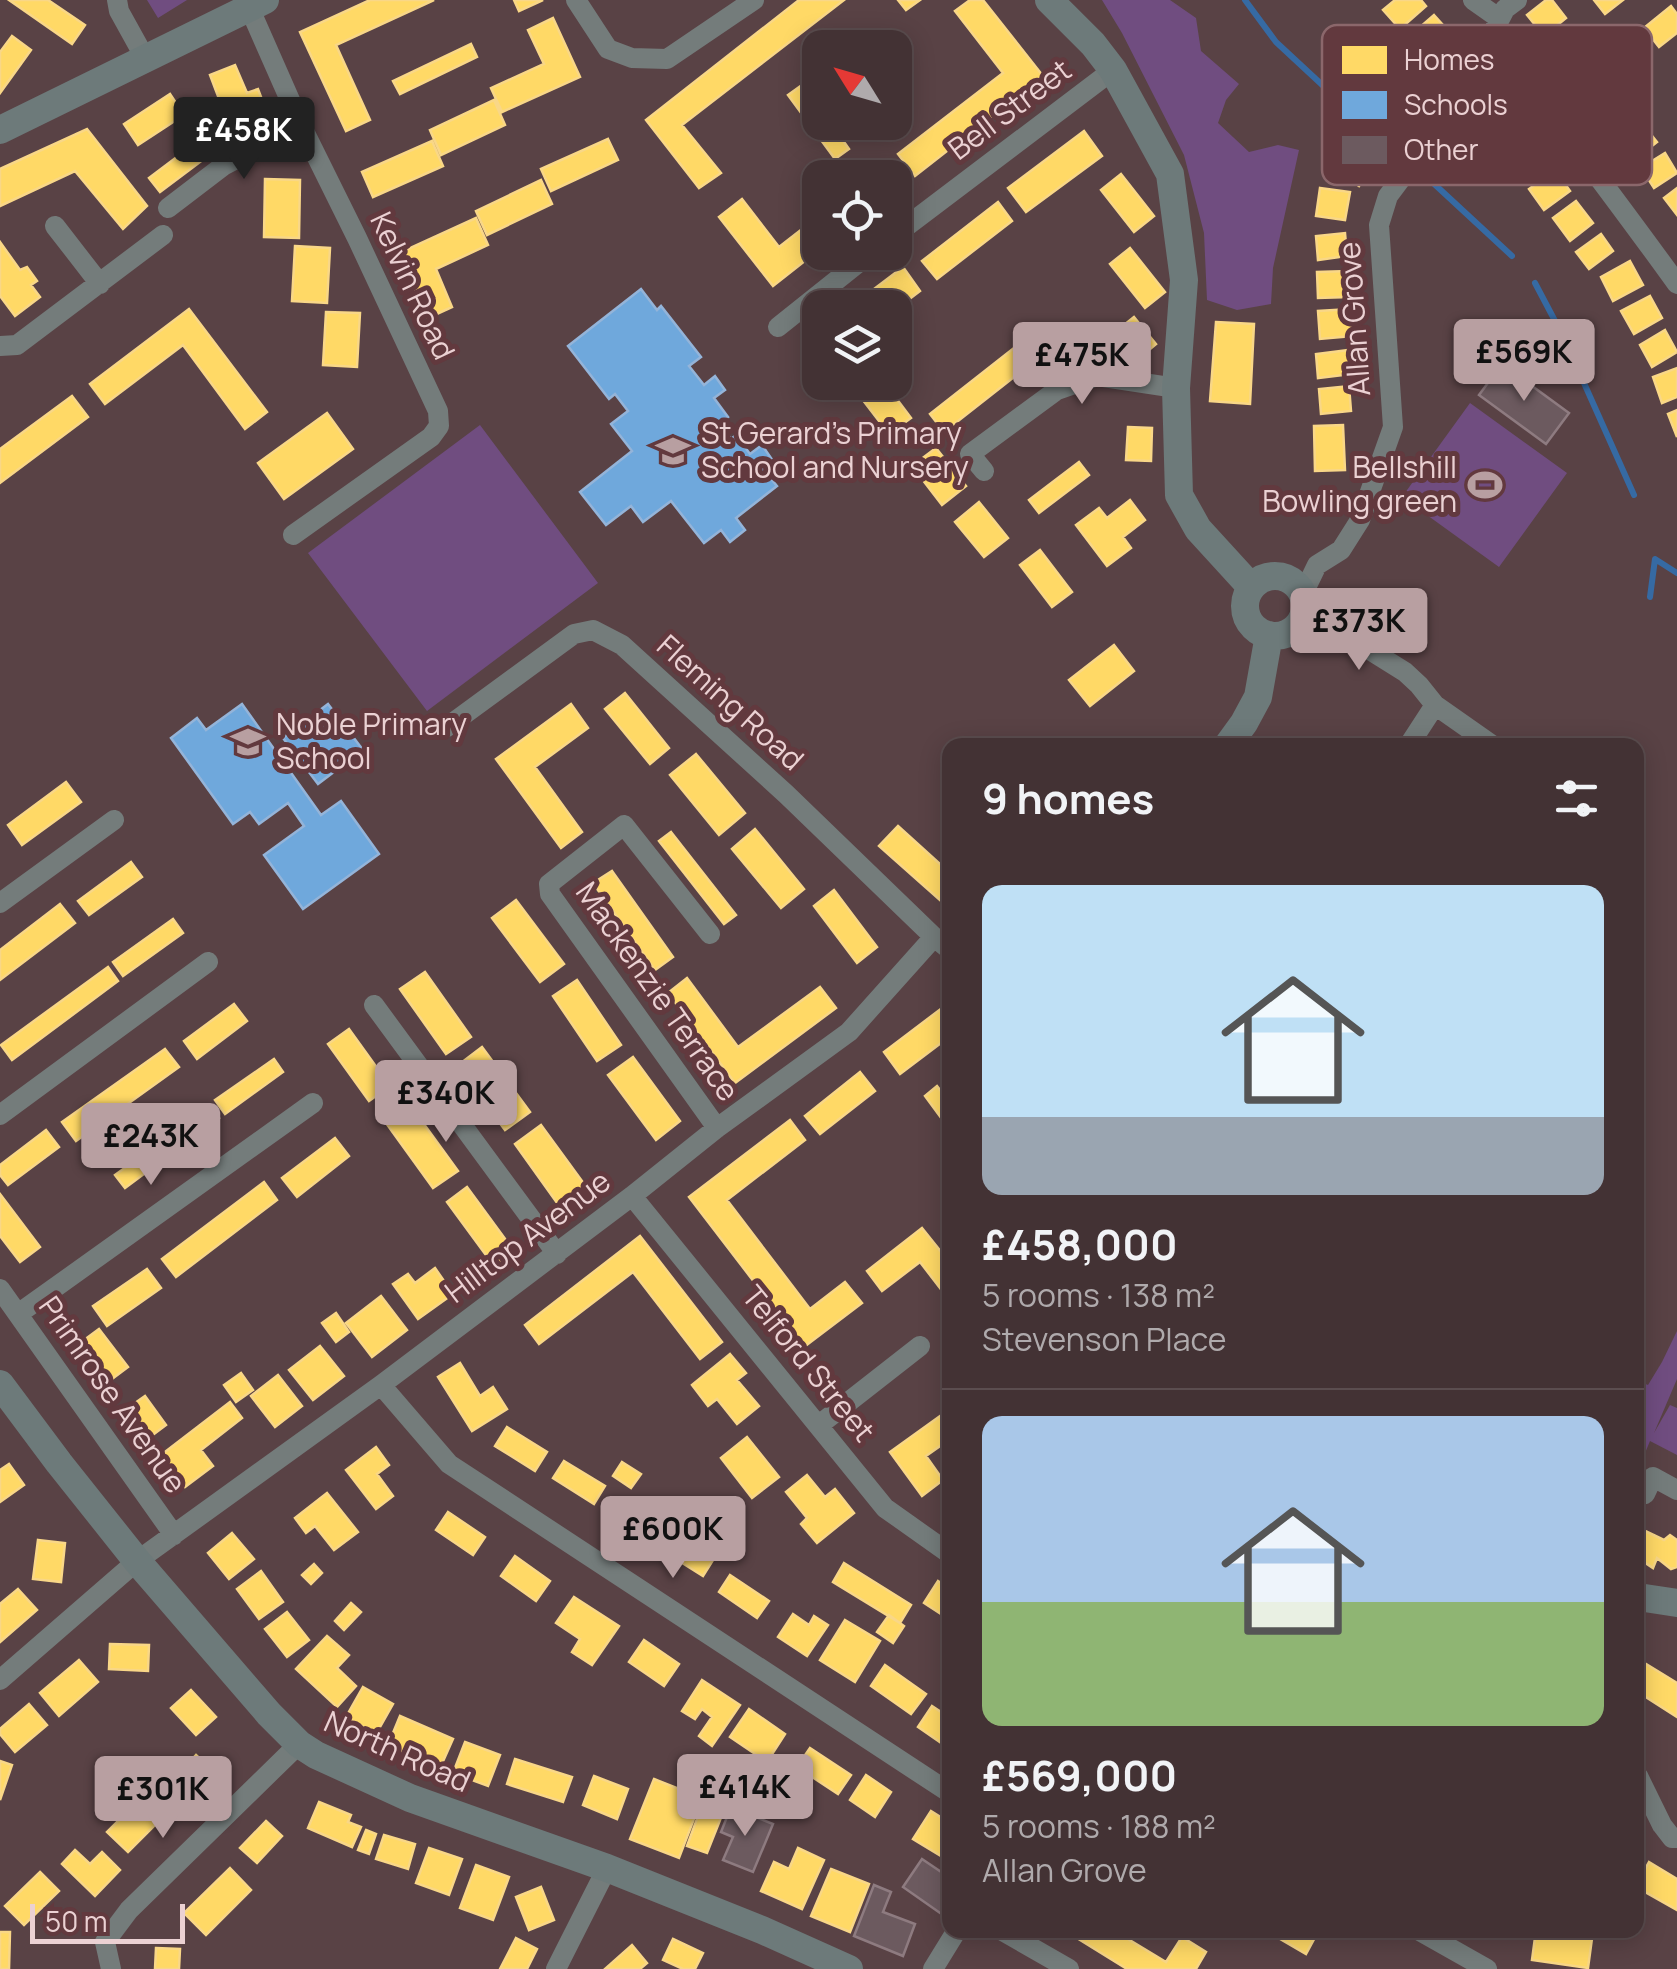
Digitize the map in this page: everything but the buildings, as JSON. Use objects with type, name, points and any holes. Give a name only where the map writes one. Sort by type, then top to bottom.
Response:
[{"type":"street","points":[[117,0],[145,58]]},
{"type":"street","points":[[576,0],[608,49],[632,58],[667,59],[754,0]]},
{"type":"street","points":[[1048,0],[1093,44],[1113,70],[1170,174],[1184,280],[1176,388],[1179,495],[1198,530],[1251,587]]},
{"type":"street","points":[[1473,0],[1500,20]]},
{"type":"street","points":[[1497,25],[1505,9],[1517,0]]},
{"type":"street","points":[[0,130],[257,4]]},
{"type":"street","name":"Kelvin Road","points":[[257,4],[301,125],[438,411],[439,426],[431,438],[293,535]]},
{"type":"street","name":"Bell Street","points":[[912,222],[1113,70]]},
{"type":"street","points":[[168,208],[222,166],[301,125]]},
{"type":"street","name":"Allan Grove","points":[[1303,606],[1317,565],[1341,550],[1360,520],[1394,427],[1378,225],[1396,185]]},
{"type":"street","points":[[1606,185],[1677,284]]},
{"type":"street","points":[[55,226],[100,284]]},
{"type":"street","points":[[0,346],[18,346],[163,235]]},
{"type":"street","points":[[778,327],[849,270]]},
{"type":"street","points":[[984,471],[970,454],[1057,390],[1096,376],[1176,388]]},
{"type":"street","points":[[1303,606],[1292,631],[1283,635],[1268,635],[1253,627],[1244,607],[1246,596],[1259,580],[1276,575],[1286,577],[1296,584],[1303,606],[1405,672],[1435,705],[1482,738]]},
{"type":"street","name":"Fleming Road","points":[[447,727],[574,634],[592,630],[622,644],[942,944]]},
{"type":"street","points":[[1233,738],[1258,697],[1268,635]]},
{"type":"street","points":[[1414,738],[1435,705]]},
{"type":"street","points":[[0,903],[114,820]]},
{"type":"street","name":"Mackenzie Terrace","points":[[710,934],[624,825],[549,884],[550,894],[717,1128]]},
{"type":"street","name":"Hilltop Avenue","points":[[0,1680],[137,1561],[382,1385],[717,1128],[849,1032],[942,944]]},
{"type":"street","points":[[0,1115],[208,962]]},
{"type":"street","points":[[374,1005],[557,1254]]},
{"type":"street","points":[[18,1314],[312,1103]]},
{"type":"street","name":"Telford Street","points":[[632,1196],[885,1508],[942,1548]]},
{"type":"street","name":"Primrose Avenue","points":[[0,1289],[174,1535]]},
{"type":"street","points":[[820,1425],[920,1346]]},
{"type":"street","name":"North Road","points":[[0,1384],[137,1561],[298,1744],[410,1798],[607,1868],[849,1969]]},
{"type":"street","points":[[382,1385],[449,1464],[942,1789]]},
{"type":"street","points":[[1645,1494],[1653,1477],[1677,1490]]},
{"type":"street","points":[[1644,1598],[1677,1603]]},
{"type":"street","points":[[110,1969],[105,1942],[129,1910],[298,1744]]},
{"type":"street","points":[[1644,1788],[1662,1826],[1674,1838]]},
{"type":"street","points":[[556,1969],[607,1868]]},
{"type":"street","points":[[932,1969],[952,1938]]},
{"type":"street","points":[[1015,1938],[1069,1969]]},
{"type":"street","points":[[1432,1938],[1487,1969]]},
{"type":"shaded area","points":[[147,0],[187,0],[158,18]]},
{"type":"shaded area","points":[[1102,0],[1170,0],[1196,18],[1201,51],[1239,84],[1226,100],[1218,123],[1249,152],[1278,145],[1299,150],[1273,268],[1271,304],[1237,310],[1207,300],[1204,233],[1184,155]]},
{"type":"shaded area","name":"Bellshill Bowling green","points":[[1470,403],[1567,473],[1499,567],[1402,497]]},
{"type":"shaded area","points":[[480,425],[598,583],[427,711],[308,553]]},
{"type":"shaded area","points":[[1677,1331],[1677,1379],[1654,1433],[1670,1405],[1677,1408],[1677,1455],[1650,1441],[1644,1456],[1644,1383],[1648,1385]]},
{"type":"waterway","points":[[1245,0],[1276,42],[1322,85]]},
{"type":"waterway","points":[[1435,185],[1512,256]]},
{"type":"waterway","points":[[1535,283],[1634,495]]},
{"type":"waterway","points":[[1650,597],[1655,559],[1677,573]]},
{"type":"place","name":"St Gerard's Primary School and Nursery","points":[[673,451]]},
{"type":"place","name":"Bellshill Bowling green","points":[[1485,485]]},
{"type":"place","name":"Noble Primary School","points":[[248,742]]}]
